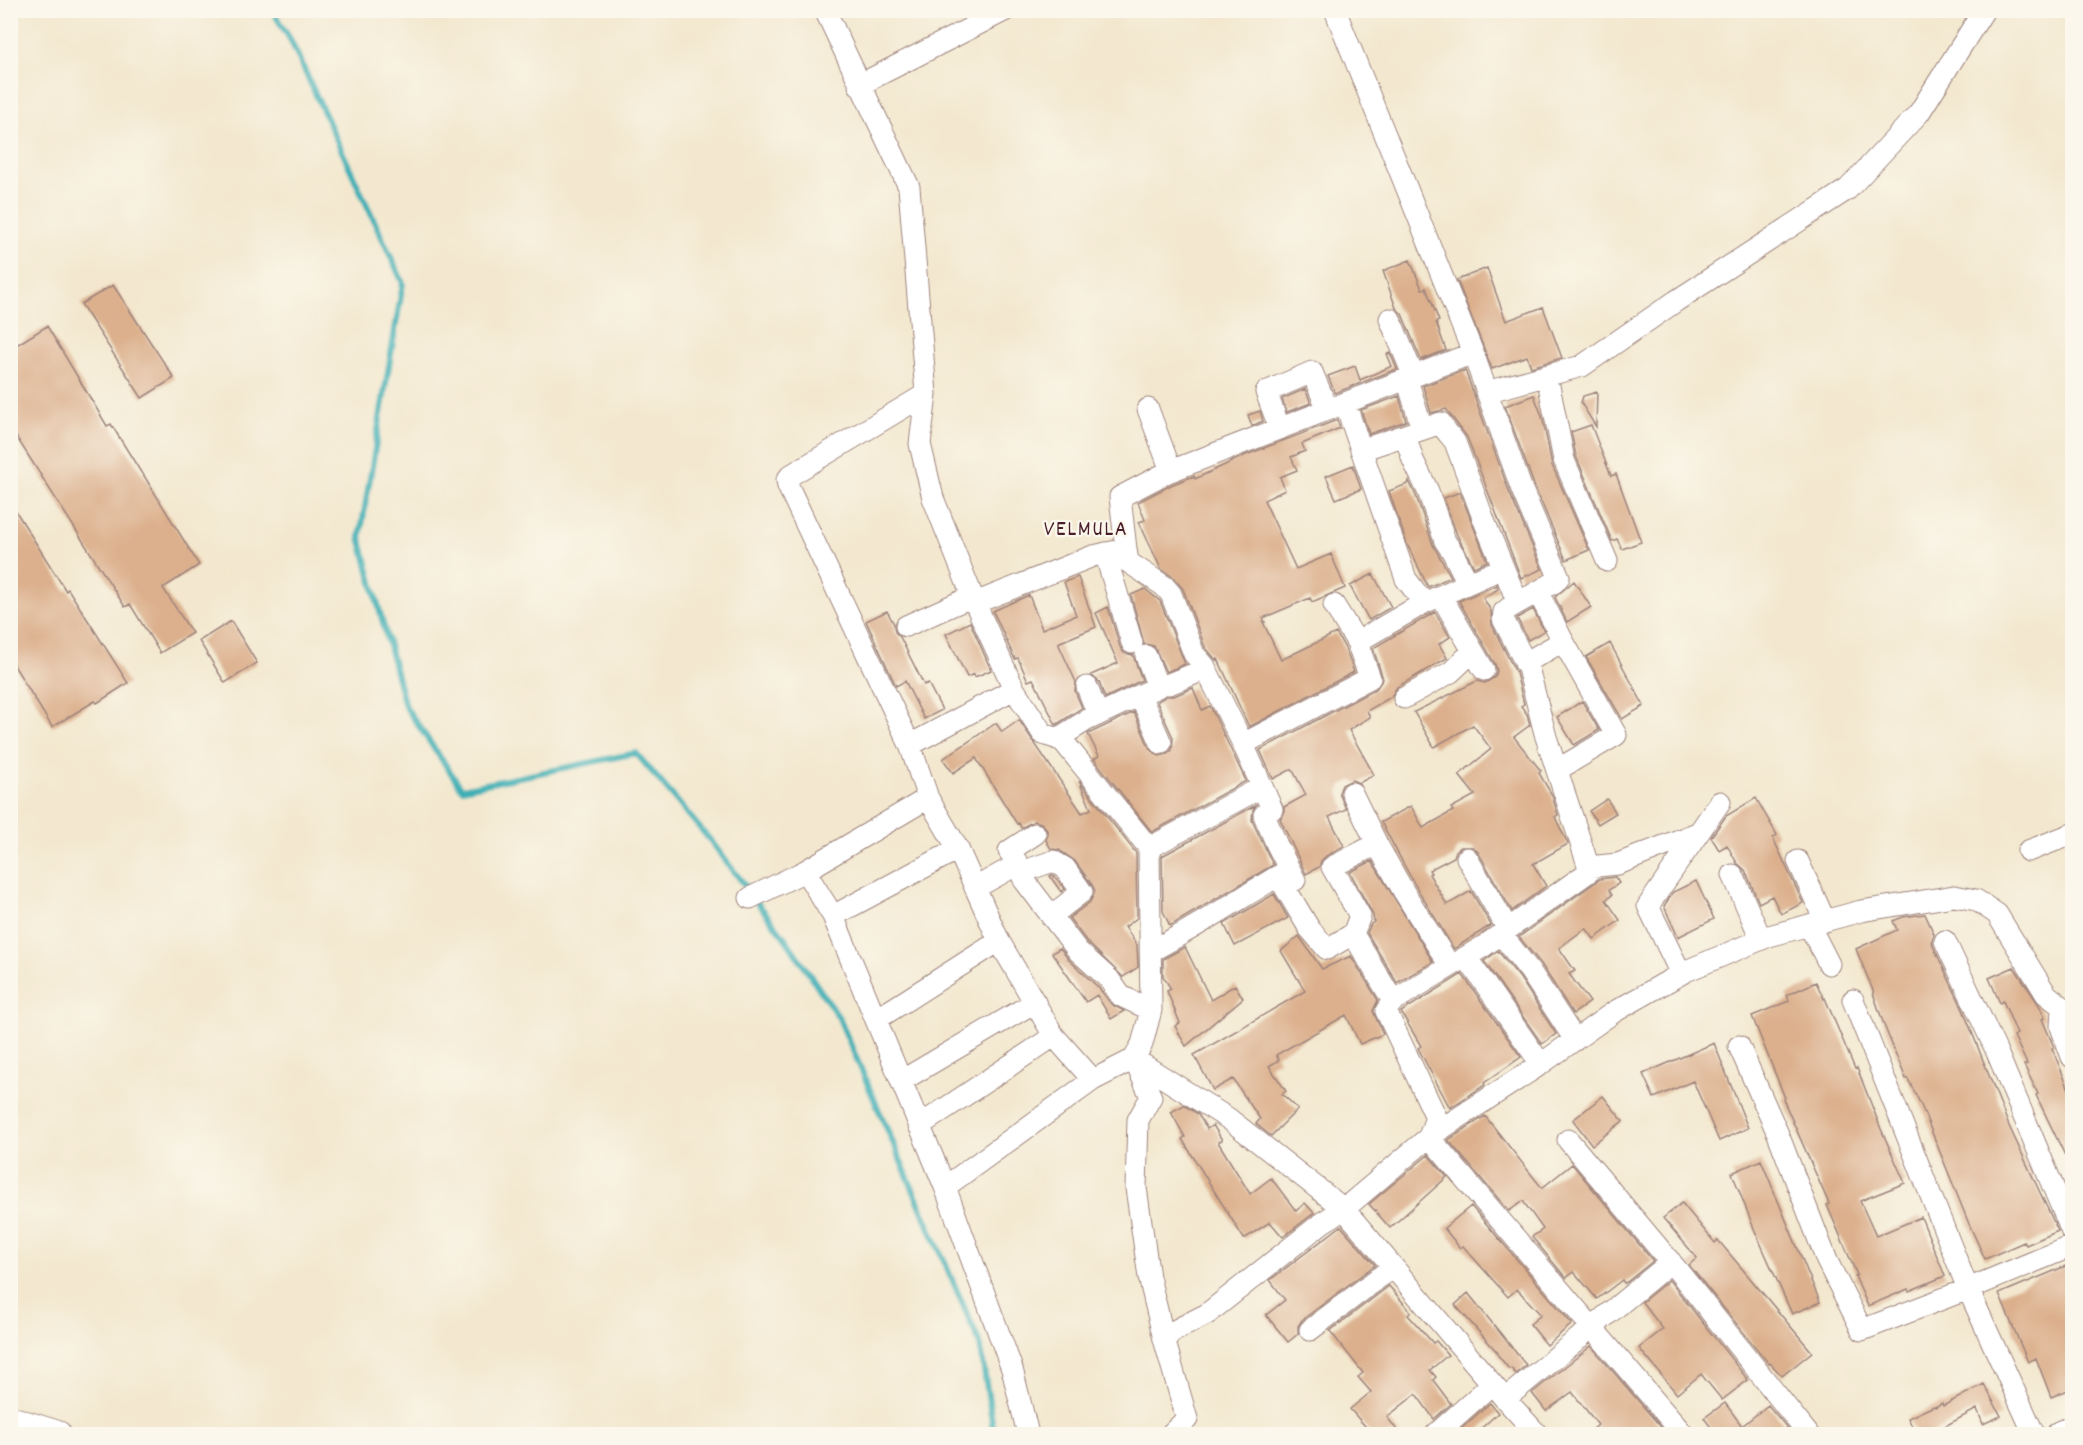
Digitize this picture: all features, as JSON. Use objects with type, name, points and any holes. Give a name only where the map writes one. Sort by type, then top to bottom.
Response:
[{"type":"street","points":[[825,10],[909,187],[926,394],[920,444],[933,498],[1014,689],[1043,734],[1062,740],[1149,848],[1151,1010],[1142,1044],[1134,1059],[1093,1080],[945,1187]]},
{"type":"street","points":[[859,85],[1006,10]]},
{"type":"street","points":[[1335,10],[1473,353],[1522,490],[1559,577],[1555,582],[1504,612],[1503,619],[1526,663],[1557,770],[1590,871],[1505,932],[1393,1001],[1386,1011],[1436,1117],[1429,1137]]},
{"type":"street","points":[[1486,392],[1582,366],[1676,301],[1848,189],[1919,113],[1984,10]]},
{"type":"street","points":[[1389,319],[1410,378],[1414,432],[1413,460],[1428,490],[1445,541],[1468,583]]},
{"type":"street","points":[[1284,886],[1295,880],[1264,815],[1272,808],[1244,744],[1206,669],[1194,654],[1171,594],[1164,586],[1128,562],[1120,497],[1171,471],[1473,353]]},
{"type":"street","points":[[1280,429],[1266,392],[1312,372],[1337,406],[1361,450],[1406,579],[1432,599],[1473,651],[1484,670]]},
{"type":"street","points":[[1547,376],[1564,460],[1607,561]]},
{"type":"street","points":[[926,394],[791,475],[787,480],[788,486],[910,745],[928,798],[958,849],[999,941],[1054,1036],[1093,1080]]},
{"type":"street","points":[[1148,409],[1171,471]]},
{"type":"street","points":[[1361,450],[1441,423],[1446,433],[1455,442],[1518,603]]},
{"type":"street","points":[[906,626],[1093,556],[1126,549]]},
{"type":"street","points":[[1057,739],[1098,715],[1158,687],[1139,650],[1105,553]]},
{"type":"street","points":[[1357,642],[1432,599],[1503,568]]},
{"type":"street","points":[[1538,592],[1616,735],[1557,770]]},
{"type":"street","points":[[1244,744],[1370,678],[1357,642],[1334,605]]},
{"type":"street","points":[[1526,663],[1563,641]]},
{"type":"street","points":[[1404,698],[1451,672],[1473,651]]},
{"type":"street","points":[[1169,684],[1206,669]]},
{"type":"street","points":[[1087,687],[1098,715]]},
{"type":"street","points":[[910,745],[1014,689]]},
{"type":"street","points":[[1140,695],[1161,743]]},
{"type":"street","points":[[1149,848],[1262,787]]},
{"type":"street","points":[[1353,793],[1378,846],[1404,892],[1541,1064]]},
{"type":"street","points":[[750,897],[805,871],[928,798]]},
{"type":"street","points":[[1681,974],[1648,906],[1720,802]]},
{"type":"street","points":[[1588,867],[1618,864],[1697,833]]},
{"type":"street","points":[[1035,834],[1010,850],[1020,869],[1051,916],[1078,951],[1109,979],[1121,996],[1151,1010]]},
{"type":"street","points":[[2028,851],[2073,834]]},
{"type":"street","points":[[1151,951],[1278,876],[1309,928],[1327,949],[1353,934],[1360,916],[1332,867],[1367,849],[1378,846]]},
{"type":"street","points":[[833,916],[958,849]]},
{"type":"street","points":[[1467,858],[1505,932],[1575,1040]]},
{"type":"street","points":[[975,888],[1020,869],[1033,868],[1053,861],[1065,868],[1082,892],[1051,916]]},
{"type":"street","points":[[1798,861],[1829,964]]},
{"type":"street","points":[[805,871],[833,916],[945,1187],[1012,1369],[1028,1434]]},
{"type":"street","points":[[1733,875],[1761,939]]},
{"type":"street","points":[[1164,1339],[1174,1331],[1207,1314],[1323,1222],[1344,1209],[1429,1137],[1541,1064],[1614,1012],[1681,974],[1761,939],[1861,911],[1954,896],[1976,900],[1997,914],[2046,994],[2067,1009],[2061,1027],[2073,1057]]},
{"type":"street","points":[[1353,934],[1393,1001]]},
{"type":"street","points":[[877,1019],[999,941]]},
{"type":"street","points":[[1945,941],[1996,1050],[2073,1232]]},
{"type":"street","points":[[1853,1000],[1968,1289],[2034,1434]]},
{"type":"street","points":[[901,1081],[1035,1002]]},
{"type":"street","points":[[919,1126],[1054,1036]]},
{"type":"street","points":[[1739,1046],[1778,1134],[1827,1260],[1862,1330],[2073,1246]]},
{"type":"street","points":[[1134,1059],[1228,1119],[1344,1209],[1498,1392],[1537,1434]]},
{"type":"street","points":[[1134,1059],[1151,1097],[1138,1120],[1136,1188],[1149,1277],[1187,1419],[1171,1434]]},
{"type":"street","points":[[1429,1137],[1683,1434]]},
{"type":"street","points":[[1568,1140],[1671,1262],[1808,1434]]},
{"type":"street","points":[[1436,1434],[1592,1327],[1671,1262]]},
{"type":"street","points":[[1310,1330],[1393,1266]]},
{"type":"street","points":[[10,1419],[58,1434]]},
{"type":"street","points":[[2060,1434],[2073,1429]]},
{"type":"building","points":[[1410,260],[1422,289],[1426,288],[1439,321],[1436,322],[1446,350],[1421,360],[1402,314],[1396,308],[1383,271]]},
{"type":"building","points":[[1487,268],[1506,321],[1543,307],[1562,358],[1531,367],[1527,356],[1492,369],[1457,280]]},
{"type":"building","points":[[113,285],[174,378],[142,398],[81,304]]},
{"type":"building","points":[[47,326],[107,426],[111,424],[199,565],[163,588],[192,633],[160,653],[130,604],[125,607],[10,427],[10,349]]},
{"type":"building","points":[[1390,353],[1397,369],[1335,393],[1328,376],[1355,366],[1360,380],[1392,366],[1387,354]]},
{"type":"building","points":[[1465,370],[1510,494],[1542,569],[1521,578],[1467,437],[1446,409],[1431,413],[1423,386]]},
{"type":"building","points":[[1305,389],[1311,403],[1287,412],[1282,399]]},
{"type":"building","points":[[1597,392],[1596,427],[1581,403],[1583,396]]},
{"type":"building","points":[[1534,395],[1542,416],[1552,465],[1589,550],[1566,560],[1534,485],[1505,406]]},
{"type":"building","points":[[1399,396],[1406,421],[1369,434],[1361,410]]},
{"type":"building","points":[[1260,411],[1263,421],[1252,426],[1248,415]]},
{"type":"building","points":[[1337,420],[1340,428],[1302,444],[1305,451],[1291,457],[1297,470],[1280,477],[1285,490],[1264,500],[1296,569],[1331,554],[1345,588],[1312,602],[1310,598],[1263,618],[1265,622],[1263,622],[1281,660],[1336,633],[1345,648],[1354,672],[1249,727],[1218,659],[1216,660],[1205,647],[1183,589],[1173,577],[1161,569],[1139,522],[1145,520],[1138,502],[1173,484],[1194,476],[1195,479],[1246,455]]},
{"type":"building","points":[[1591,425],[1611,476],[1616,474],[1641,542],[1622,549],[1617,539],[1612,541],[1576,456],[1571,432]]},
{"type":"building","points":[[1353,465],[1361,489],[1336,499],[1326,476]]},
{"type":"building","points":[[1409,481],[1433,545],[1451,577],[1428,587],[1407,544],[1389,491],[1408,484]]},
{"type":"building","points":[[1460,492],[1487,561],[1474,567],[1457,535],[1444,498]]},
{"type":"building","points":[[10,502],[128,683],[52,727],[10,659]]},
{"type":"building","points":[[1373,574],[1391,607],[1369,620],[1350,586]]},
{"type":"building","points":[[1078,577],[1096,627],[1058,643],[1076,682],[1075,691],[1082,708],[1056,725],[1033,679],[1028,681],[1018,658],[1015,659],[993,611],[1029,595],[1042,629],[1076,615],[1064,582]]},
{"type":"building","points":[[1574,581],[1591,607],[1567,622],[1555,597]]},
{"type":"building","points":[[1497,585],[1498,589],[1483,598],[1491,611],[1492,625],[1516,673],[1524,704],[1521,706],[1527,714],[1530,725],[1514,737],[1541,771],[1539,773],[1552,795],[1558,815],[1555,817],[1568,844],[1533,864],[1546,886],[1512,911],[1473,847],[1461,847],[1456,851],[1454,857],[1429,870],[1431,873],[1429,874],[1447,905],[1471,891],[1491,925],[1454,949],[1415,885],[1381,822],[1411,806],[1423,828],[1453,811],[1451,808],[1475,795],[1459,775],[1491,749],[1473,725],[1434,747],[1414,712],[1477,681],[1485,683],[1495,677],[1497,671],[1495,664],[1459,601]]},
{"type":"building","points":[[1145,589],[1160,601],[1185,664],[1166,672],[1154,646],[1144,644],[1131,595]]},
{"type":"building","points":[[1108,607],[1120,647],[1124,653],[1133,655],[1142,680],[1105,698],[1099,682],[1091,675],[1118,663],[1096,613]]},
{"type":"building","points":[[1533,609],[1544,631],[1528,640],[1517,618]]},
{"type":"building","points":[[887,611],[894,624],[895,632],[900,637],[924,685],[928,683],[942,710],[924,719],[905,681],[896,686],[866,621]]},
{"type":"building","points":[[1435,612],[1450,637],[1439,644],[1447,658],[1397,687],[1391,697],[1367,711],[1370,717],[1349,730],[1374,775],[1359,783],[1352,780],[1342,785],[1339,793],[1346,809],[1329,817],[1344,846],[1326,856],[1319,867],[1306,874],[1280,819],[1284,814],[1284,807],[1306,795],[1292,769],[1273,779],[1260,750],[1376,689],[1383,679],[1373,648]]},
{"type":"building","points":[[231,621],[257,663],[225,683],[199,641]]},
{"type":"building","points":[[970,622],[991,670],[975,677],[974,674],[967,677],[946,634]]},
{"type":"building","points":[[1610,643],[1644,706],[1622,719],[1586,657]]},
{"type":"building","points":[[1193,688],[1202,710],[1210,706],[1246,781],[1152,832],[1094,759],[1099,756],[1088,734],[1134,712],[1150,749],[1159,756],[1167,754],[1172,750],[1173,738],[1157,702],[1166,696],[1174,696]]},
{"type":"building","points":[[1582,701],[1599,730],[1574,745],[1557,717]]},
{"type":"building","points":[[1019,720],[1082,813],[1091,809],[1079,781],[1136,853],[1137,918],[1125,927],[1137,945],[1138,967],[1123,977],[1087,942],[1069,918],[1090,902],[1095,891],[1075,861],[1059,850],[1051,849],[1046,840],[1048,834],[1046,828],[1041,823],[1034,821],[1021,828],[1019,823],[1017,824],[976,758],[953,773],[943,759],[996,723],[1002,732]]},
{"type":"building","points":[[1756,798],[1777,835],[1773,838],[1803,903],[1781,914],[1772,896],[1759,903],[1745,870],[1737,863],[1727,845],[1719,850],[1711,837],[1726,816]]},
{"type":"building","points":[[1607,799],[1616,813],[1598,824],[1589,811]]},
{"type":"building","points":[[1256,805],[1252,820],[1273,865],[1170,926],[1163,911],[1162,856]]},
{"type":"building","points":[[1372,861],[1433,962],[1397,983],[1367,933],[1374,922],[1373,915],[1350,872]]},
{"type":"building","points":[[1052,875],[1065,889],[1061,892],[1050,876]]},
{"type":"building","points":[[1615,877],[1619,883],[1609,890],[1612,895],[1606,900],[1620,920],[1594,939],[1586,928],[1559,948],[1575,971],[1569,974],[1590,1002],[1573,1014],[1541,964],[1519,937],[1600,879]]},
{"type":"building","points":[[1696,881],[1714,919],[1678,937],[1664,906],[1673,892]]},
{"type":"building","points":[[1274,894],[1288,918],[1235,946],[1224,924]]},
{"type":"building","points":[[1925,914],[1934,934],[1933,946],[1962,1007],[2009,1126],[2058,1231],[2026,1245],[2024,1242],[1985,1259],[1921,1105],[1906,1079],[1856,949],[1897,930],[1893,921]]},
{"type":"building","points":[[1299,936],[1322,969],[1351,956],[1378,1000],[1373,1011],[1383,1034],[1360,1044],[1346,1015],[1276,1055],[1279,1060],[1269,1066],[1286,1091],[1282,1094],[1298,1109],[1271,1136],[1256,1124],[1260,1119],[1233,1079],[1213,1090],[1194,1055],[1305,991],[1281,951]]},
{"type":"building","points":[[1185,947],[1211,1000],[1235,985],[1243,998],[1186,1046],[1175,1026],[1180,1023],[1167,991],[1171,989],[1163,976],[1163,959]]},
{"type":"building","points":[[1060,948],[1069,960],[1099,988],[1111,1004],[1124,1011],[1111,1019],[1097,995],[1086,1002],[1052,953]]},
{"type":"building","points":[[1498,951],[1520,978],[1556,1034],[1542,1044],[1484,961]]},
{"type":"building","points":[[2014,967],[2045,1018],[2042,1019],[2054,1047],[2052,1048],[2073,1099],[2073,1172],[2036,1095],[2038,1094],[2024,1065],[2027,1064],[2014,1036],[2017,1034],[2003,1001],[2000,1003],[1989,978]]},
{"type":"building","points":[[1462,974],[1521,1057],[1450,1108],[1418,1048],[1421,1046],[1401,1012]]},
{"type":"building","points":[[1816,982],[1855,1069],[1857,1068],[1905,1183],[1860,1201],[1876,1236],[1921,1217],[1945,1276],[1868,1306],[1827,1205],[1829,1204],[1783,1099],[1785,1098],[1752,1016],[1789,1001],[1787,995]]},
{"type":"building","points":[[1714,1043],[1748,1128],[1719,1141],[1693,1081],[1654,1098],[1643,1074]]},
{"type":"building","points":[[1603,1096],[1623,1121],[1592,1145],[1573,1120]]},
{"type":"building","points":[[1184,1105],[1198,1114],[1207,1129],[1213,1125],[1222,1140],[1218,1142],[1250,1194],[1271,1178],[1296,1211],[1305,1203],[1314,1213],[1283,1237],[1270,1222],[1244,1239],[1182,1139],[1185,1137],[1171,1112]]},
{"type":"building","points":[[1485,1116],[1542,1188],[1572,1164],[1653,1261],[1627,1282],[1624,1283],[1622,1280],[1597,1299],[1574,1272],[1566,1278],[1532,1237],[1543,1229],[1523,1201],[1509,1211],[1448,1140]]},
{"type":"building","points":[[1428,1155],[1447,1177],[1390,1228],[1369,1204]]},
{"type":"building","points":[[1761,1160],[1820,1302],[1792,1314],[1732,1173]]},
{"type":"building","points":[[1682,1203],[1715,1243],[1718,1240],[1812,1352],[1782,1376],[1769,1364],[1689,1265],[1697,1258],[1663,1218]]},
{"type":"building","points":[[1471,1206],[1572,1324],[1547,1345],[1530,1324],[1541,1315],[1517,1289],[1508,1297],[1463,1246],[1460,1248],[1444,1228]]},
{"type":"building","points":[[1341,1226],[1375,1265],[1302,1320],[1298,1326],[1298,1334],[1288,1342],[1266,1315],[1285,1300],[1270,1280]]},
{"type":"building","points":[[2073,1263],[2073,1388],[2051,1397],[2036,1358],[2028,1362],[1999,1294]]},
{"type":"building","points":[[1669,1280],[1748,1380],[1722,1400],[1701,1374],[1677,1394],[1639,1348],[1663,1329],[1642,1302]]},
{"type":"building","points":[[1389,1286],[1411,1312],[1408,1315],[1433,1343],[1436,1341],[1448,1355],[1430,1370],[1436,1377],[1433,1380],[1451,1404],[1434,1419],[1416,1394],[1387,1417],[1400,1434],[1372,1434],[1350,1409],[1371,1392],[1358,1377],[1363,1373],[1330,1331]]},
{"type":"building","points":[[1468,1293],[1526,1365],[1516,1374],[1511,1368],[1509,1369],[1498,1353],[1455,1305]]},
{"type":"building","points":[[1591,1346],[1667,1434],[1587,1434],[1598,1425],[1572,1392],[1546,1411],[1532,1393]]},
{"type":"building","points":[[1984,1384],[2001,1416],[1983,1424],[1977,1409],[1930,1434],[1916,1434],[1908,1418],[1942,1403],[1943,1406]]},
{"type":"building","points":[[1490,1403],[1498,1413],[1475,1434],[1455,1434]]},
{"type":"building","points":[[1725,1403],[1742,1426],[1768,1405],[1788,1429],[1781,1434],[1716,1434],[1704,1418]]},
{"type":"waterway","points":[[272,10],[290,39],[403,283],[360,537],[405,706],[462,789],[636,753],[710,840],[750,892]]},
{"type":"waterway","points":[[756,901],[785,938],[839,1018],[980,1344],[994,1434]]},
{"type":"district","name":"VELMULA","points":[[1086,530]]}]
